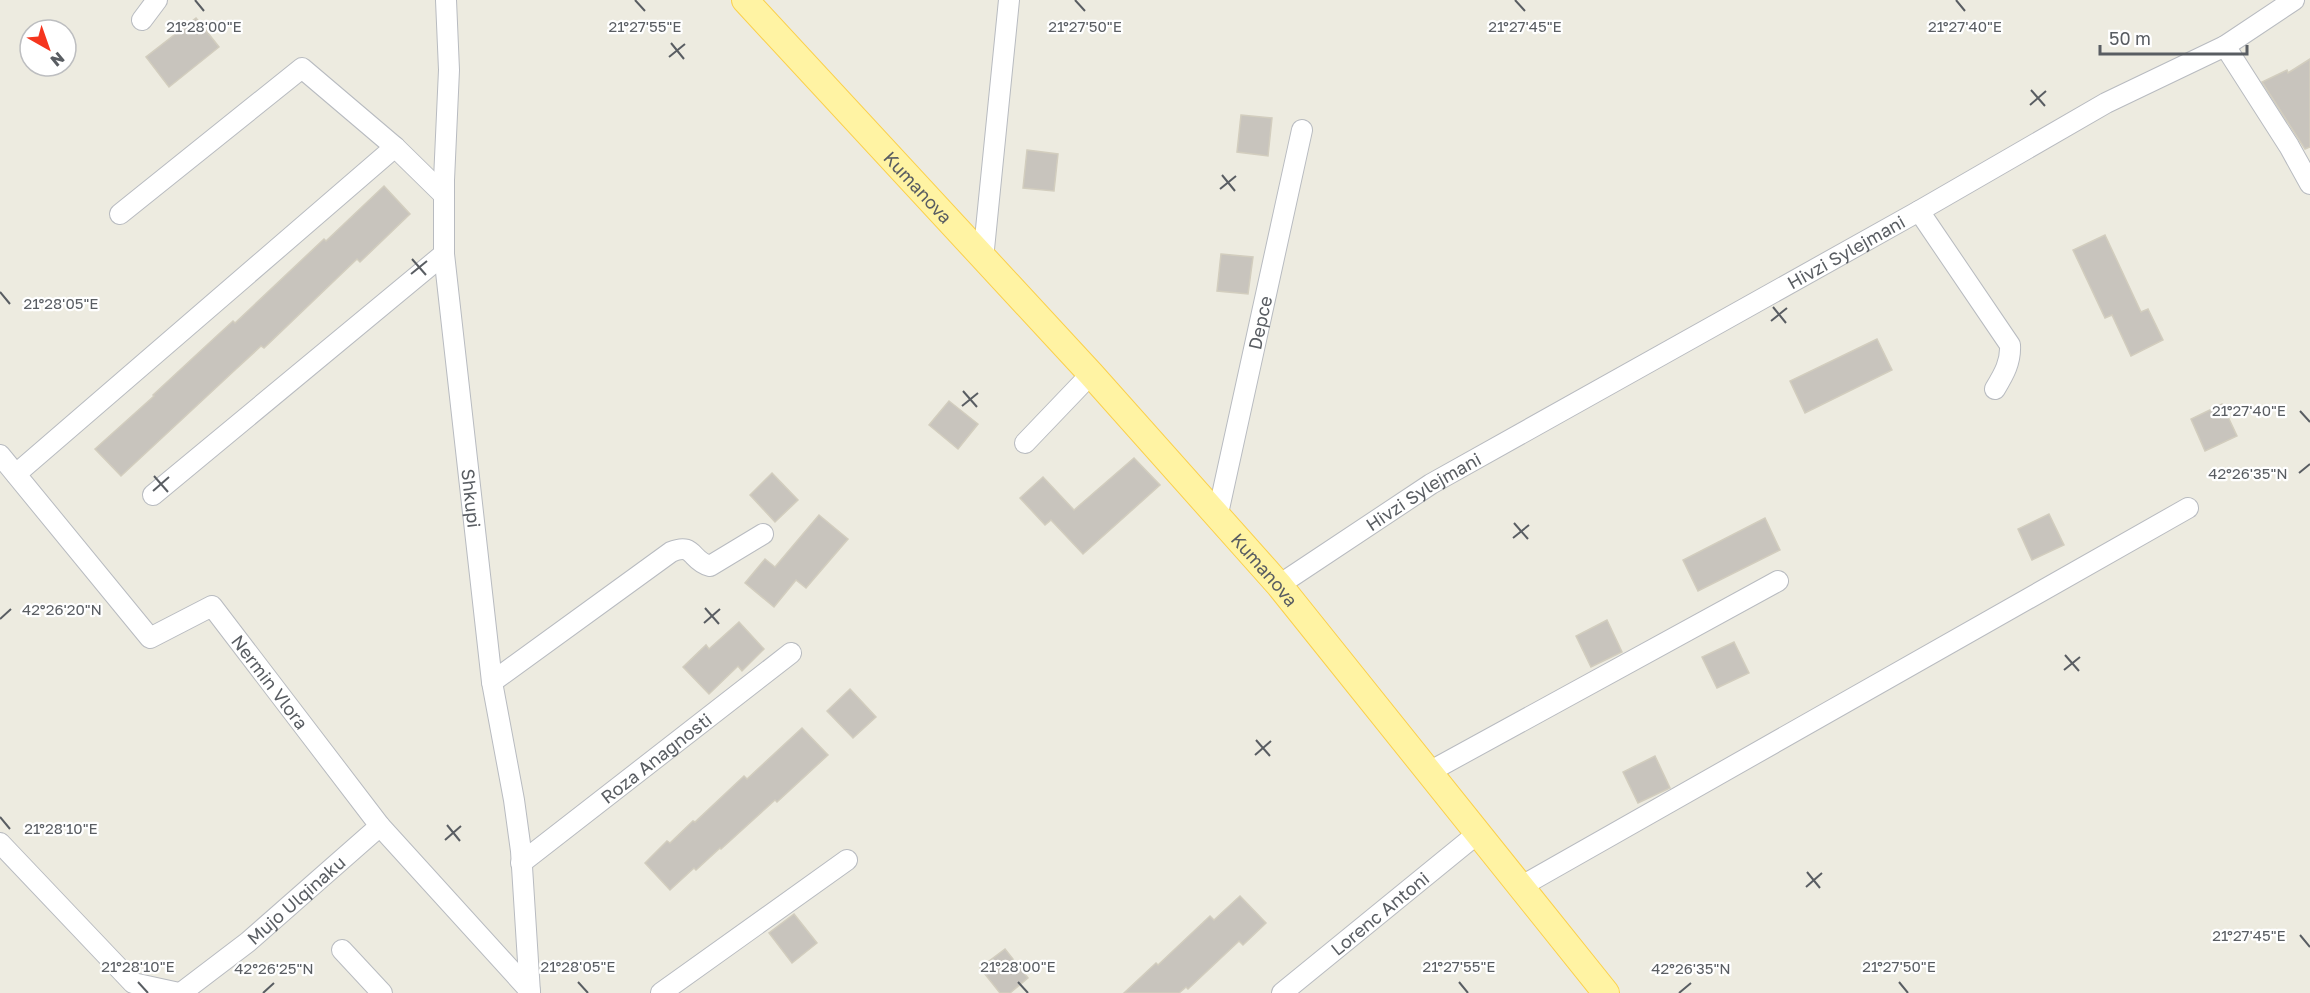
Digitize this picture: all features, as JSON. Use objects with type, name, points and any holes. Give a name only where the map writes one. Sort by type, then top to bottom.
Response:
[{"type":"main road","name":"Kumanova","points":[[745,0],[1090,374],[1279,585],[1605,993]]},
{"type":"street","points":[[142,20],[157,0]]},
{"type":"street","name":"Shkupi","points":[[446,0],[449,70],[444,254],[492,682],[514,800],[530,992]]},
{"type":"street","points":[[983,259],[1009,0]]},
{"type":"street","name":"Hivzi Sylejmani","points":[[1279,585],[1431,484],[1919,211],[2106,103],[2224,46],[2294,0]]},
{"type":"street","points":[[2224,46],[2289,146],[2310,184]]},
{"type":"street","points":[[120,214],[302,68],[395,147],[444,195]]},
{"type":"street","name":"Depce","points":[[1217,518],[1302,130]]},
{"type":"street","points":[[16,474],[395,147]]},
{"type":"street","points":[[1919,211],[2010,345],[2011,355],[2006,370],[1995,389]]},
{"type":"street","points":[[153,495],[444,254]]},
{"type":"street","points":[[1025,443],[1090,374]]},
{"type":"street","name":"Nermin Vlora","points":[[0,455],[150,638],[213,606],[381,826],[530,992]]},
{"type":"street","points":[[1520,887],[2188,508]]},
{"type":"street","points":[[492,682],[670,552],[681,548],[690,550],[701,564],[710,566],[762,534]]},
{"type":"street","points":[[1429,772],[1779,581]]},
{"type":"street","name":"Roza Anagnosti","points":[[521,863],[791,652]]},
{"type":"street","name":"Mujo Ulqinaku","points":[[180,993],[248,942],[381,826]]},
{"type":"street","name":"Lorenc Antoni","points":[[1282,993],[1477,834]]},
{"type":"street","points":[[0,843],[133,983],[180,993]]},
{"type":"street","points":[[661,993],[847,860]]},
{"type":"street","points":[[342,950],[382,993]]},
{"type":"building","points":[[196,18],[219,47],[169,87],[146,57]]},
{"type":"building","points":[[2310,59],[2310,147],[2305,149],[2262,82],[2287,70],[2288,73]]},
{"type":"building","points":[[1241,115],[1272,118],[1268,156],[1237,152]]},
{"type":"building","points":[[1027,150],[1058,154],[1054,191],[1023,188]]},
{"type":"building","points":[[384,186],[410,214],[360,262],[357,259],[264,348],[261,346],[121,476],[95,449]]},
{"type":"building","points":[[2105,235],[2141,312],[2148,309],[2163,340],[2131,356],[2112,315],[2105,318],[2073,250]]},
{"type":"building","points":[[1221,254],[1253,257],[1248,294],[1217,291]]},
{"type":"building","points":[[1877,339],[1892,370],[1805,413],[1790,381]]},
{"type":"building","points":[[949,401],[978,424],[958,449],[929,425]]},
{"type":"building","points":[[2222,404],[2237,436],[2205,451],[2191,419]]},
{"type":"building","points":[[1134,458],[1160,485],[1083,554],[1051,520],[1045,525],[1020,498],[1043,477],[1074,510]]},
{"type":"building","points":[[772,473],[798,500],[775,522],[750,495]]},
{"type":"building","points":[[2049,514],[2064,545],[2032,560],[2018,529]]},
{"type":"building","points":[[819,515],[848,539],[806,588],[796,580],[774,607],[745,583],[765,559],[775,567]]},
{"type":"building","points":[[1765,518],[1780,550],[1698,591],[1683,560]]},
{"type":"building","points":[[1607,620],[1622,652],[1591,667],[1576,636]]},
{"type":"building","points":[[739,622],[764,649],[742,671],[738,666],[709,694],[683,667],[706,645],[709,649]]},
{"type":"building","points":[[1734,642],[1749,673],[1717,688],[1702,657]]},
{"type":"building","points":[[850,689],[876,717],[853,738],[827,711]]},
{"type":"building","points":[[802,728],[828,755],[777,802],[775,800],[721,849],[696,870],[694,868],[670,890],[645,863],[667,841],[670,843],[693,821],[695,822],[744,776],[747,779]]},
{"type":"building","points":[[1655,756],[1670,788],[1638,803],[1623,772]]},
{"type":"building","points":[[1240,896],[1266,923],[1243,945],[1239,941],[1188,989],[1186,987],[1179,993],[1124,993],[1156,963],[1158,965],[1210,916],[1214,920]]},
{"type":"building","points":[[794,914],[817,943],[792,963],[769,933]]},
{"type":"building","points":[[1005,949],[1028,978],[1010,993],[1000,993],[980,968]]}]
